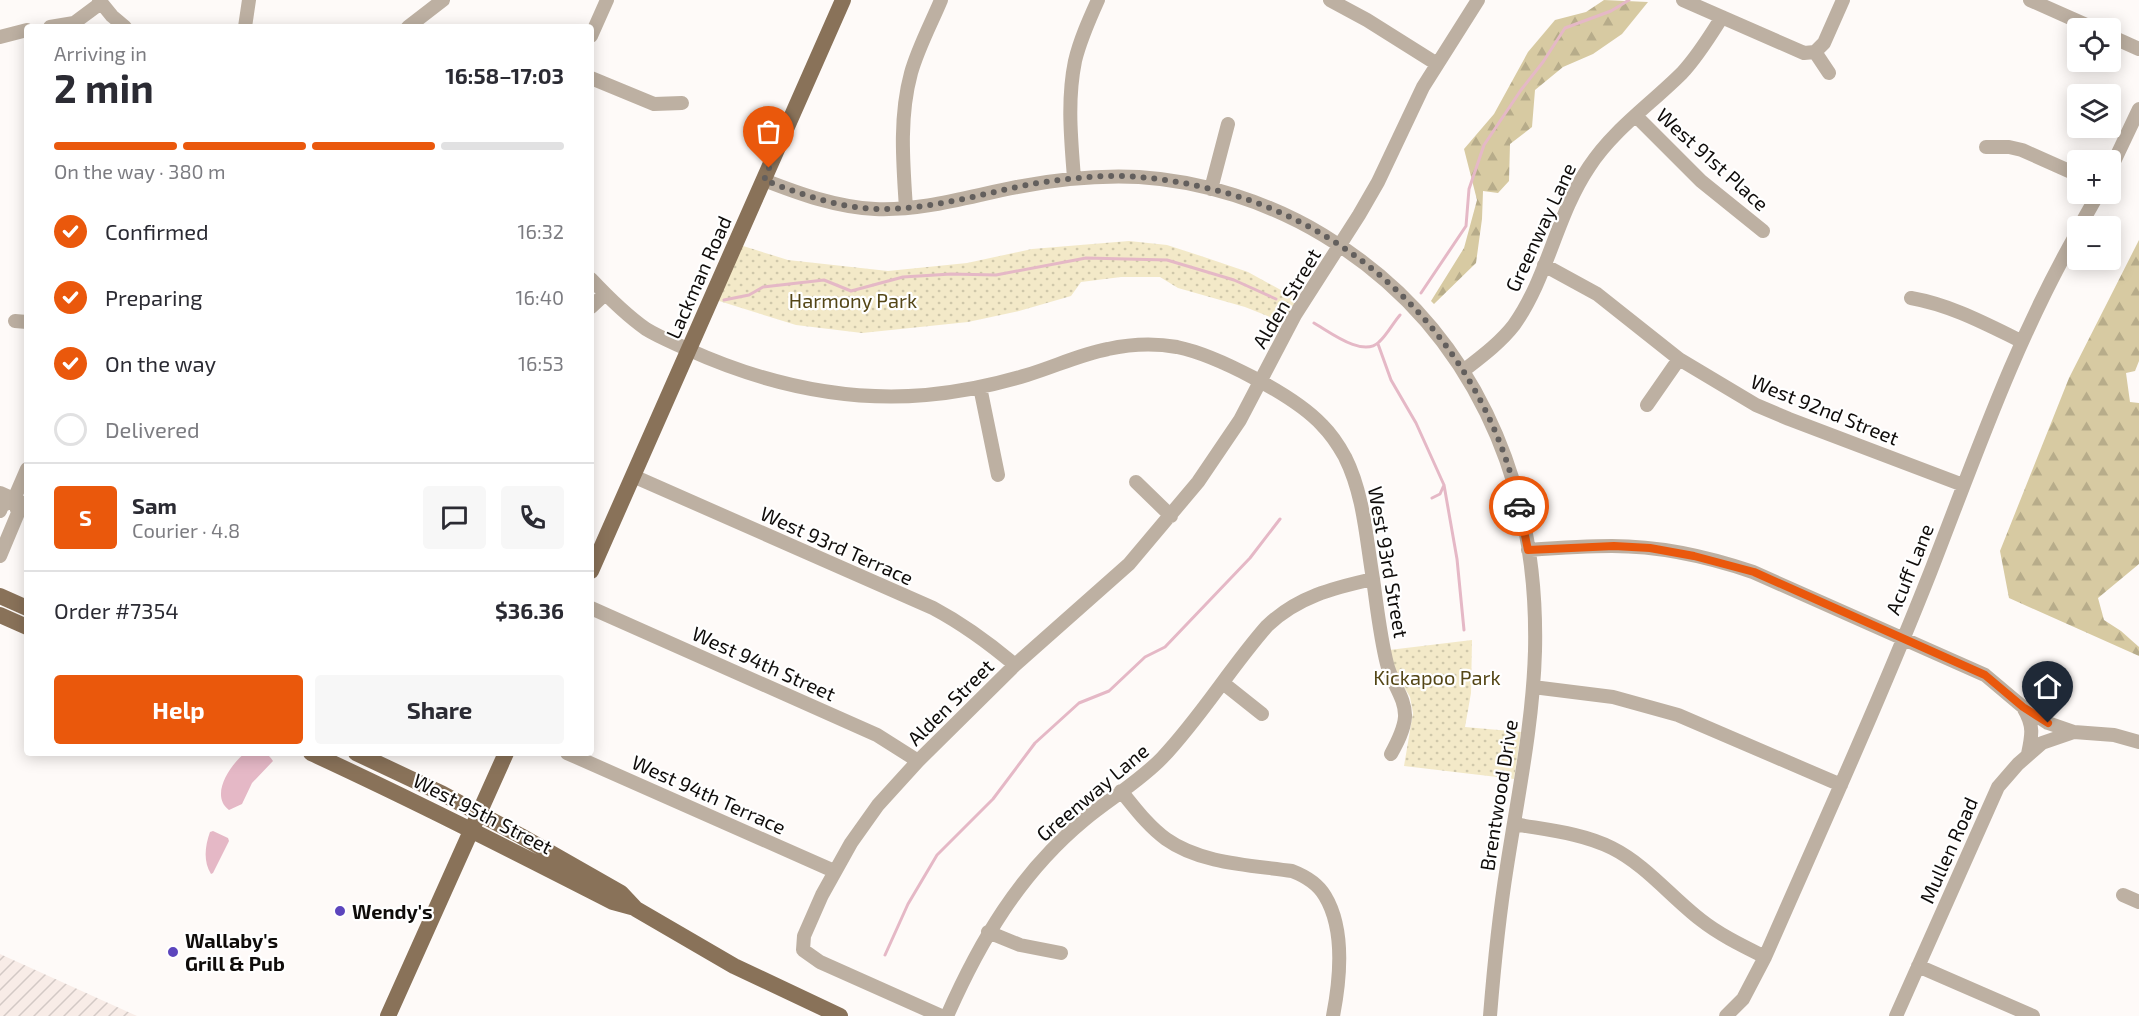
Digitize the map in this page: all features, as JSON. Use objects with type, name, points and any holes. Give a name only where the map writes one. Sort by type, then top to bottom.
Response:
[{"type":"main road","name":"Lackman Road","points":[[594,564],[843,0]]},
{"type":"main road","points":[[0,596],[24,607]]},
{"type":"main road","points":[[0,615],[24,626]]},
{"type":"main road","name":"West 95th Street","points":[[319,756],[410,798],[613,902],[636,909],[734,966],[840,1016]]},
{"type":"main road","name":"West 95th Street","points":[[362,756],[479,813],[621,893],[636,909]]},
{"type":"main road","points":[[388,1016],[505,756]]},
{"type":"street","points":[[245,24],[249,0]]},
{"type":"street","points":[[412,24],[443,0]]},
{"type":"street","points":[[594,29],[607,0]]},
{"type":"street","points":[[906,208],[902,135],[905,104],[911,73],[941,0]]},
{"type":"street","points":[[1074,178],[1070,124],[1071,87],[1081,39],[1098,0]]},
{"type":"street","points":[[1330,0],[1367,20],[1437,64]]},
{"type":"street","name":"Alden Street","points":[[941,1016],[820,962],[803,950],[807,929],[834,871],[878,805],[918,761],[1016,665],[1117,575],[1171,516],[1221,450],[1295,315],[1341,245],[1378,182],[1414,103],[1478,0]]},
{"type":"street","points":[[1683,0],[1804,53],[1815,52],[1824,43],[1843,0]]},
{"type":"street","points":[[2030,0],[2071,18]]},
{"type":"street","points":[[68,24],[74,23],[100,2],[122,24]]},
{"type":"street","name":"Greenway Lane","points":[[1464,371],[1497,344],[1529,300],[1577,186],[1590,165],[1605,146],[1689,65],[1722,17]]},
{"type":"street","points":[[0,37],[24,31]]},
{"type":"street","points":[[2121,41],[2139,49]]},
{"type":"street","points":[[1815,52],[1829,73]]},
{"type":"street","points":[[594,79],[654,104],[682,103]]},
{"type":"street","points":[[2120,150],[2139,109]]},
{"type":"street","name":"West 91st Place","points":[[1636,116],[1701,181],[1763,231]]},
{"type":"street","points":[[1211,189],[1228,124]]},
{"type":"street","points":[[1986,147],[2009,147],[2022,150],[2067,170]]},
{"type":"street","name":"Brentwood Drive","points":[[764,180],[823,201],[875,209],[934,205],[1014,187],[1074,178],[1141,177],[1178,182],[1211,189],[1274,209],[1306,225],[1341,245],[1396,288],[1422,314],[1464,371],[1483,405],[1504,453],[1515,488],[1528,550],[1534,610],[1533,687],[1496,944],[1492,1016]]},
{"type":"street","name":"Acuff Lane","points":[[1726,1016],[1743,999],[1765,957],[1903,638],[1986,421],[2021,341],[2067,252]]},
{"type":"street","name":"West 92nd Street","points":[[1544,265],[1597,294],[1678,359],[1724,387],[1789,419],[1963,485]]},
{"type":"street","name":"West 93rd Street","points":[[594,282],[649,330],[733,369],[797,387],[846,394],[923,395],[980,387],[1026,375],[1097,351],[1133,345],[1177,347],[1204,355],[1260,382],[1299,406],[1321,423],[1344,455],[1355,481],[1362,508],[1386,662],[1404,705],[1405,718],[1391,754]]},
{"type":"street","points":[[594,304],[605,294]]},
{"type":"street","points":[[1911,298],[1936,303],[1958,311],[2021,341]]},
{"type":"street","points":[[1647,405],[1678,359]]},
{"type":"street","points":[[980,387],[998,475]]},
{"type":"street","points":[[0,511],[2,506],[14,499],[24,476]]},
{"type":"street","name":"West 93rd Terrace","points":[[633,476],[933,608],[957,621],[1016,665]]},
{"type":"street","points":[[1136,482],[1171,516]]},
{"type":"street","points":[[0,493],[24,504]]},
{"type":"street","points":[[0,556],[18,513],[14,499]]},
{"type":"street","points":[[1528,550],[1614,546],[1650,548],[1694,556],[1754,572],[1985,675],[2023,707],[2048,723],[2074,732],[2114,735],[2139,742]]},
{"type":"street","name":"Greenway Lane","points":[[948,1016],[976,952],[1024,881],[1060,840],[1160,760],[1187,730],[1267,626],[1294,605],[1329,589],[1373,579]]},
{"type":"street","name":"West 94th Street","points":[[594,609],[877,735],[918,761]]},
{"type":"street","points":[[1222,683],[1262,714]]},
{"type":"street","points":[[1533,687],[1613,697],[1652,707],[1718,730],[1841,784]]},
{"type":"street","points":[[2023,707],[2031,721],[2032,737],[2028,754]]},
{"type":"street","name":"Mullen Road","points":[[1896,1016],[1998,787],[2010,771],[2042,743],[2074,732]]},
{"type":"street","name":"West 94th Terrace","points":[[574,756],[834,871]]},
{"type":"street","points":[[1121,791],[1148,825],[1165,839],[1184,849],[1210,858],[1292,871],[1304,876],[1320,889],[1326,897],[1334,919],[1338,940],[1334,1016]]},
{"type":"street","points":[[1514,824],[1580,836],[1611,847],[1641,866],[1702,922],[1765,957]]},
{"type":"street","points":[[2123,895],[2139,902]]},
{"type":"street","points":[[988,932],[1020,945],[1061,953]]},
{"type":"street","points":[[1918,966],[2033,1016]]},
{"type":"shaded area","points":[[241,756],[270,756],[273,761],[252,783],[242,804],[229,810],[223,804],[222,788],[224,780]]},
{"type":"shaded area","points":[[213,831],[228,838],[229,841],[211,874],[206,853],[210,832]]},
{"type":"shaded area","points":[[0,954],[137,1016],[0,1016]]},
{"type":"green space","points":[[1604,0],[1648,2],[1622,34],[1593,54],[1563,67],[1535,90],[1532,127],[1510,144],[1509,181],[1498,193],[1483,191],[1476,263],[1434,304],[1431,301],[1464,248],[1477,200],[1464,149],[1494,114],[1528,52],[1555,20],[1586,12]]},
{"type":"green space","points":[[2139,240],[2139,361],[2135,371],[2126,373],[2130,402],[2139,403],[2139,564],[2098,598],[2104,620],[2139,647],[2139,656],[2009,598],[2000,551],[2069,378]]},
{"type":"green space","name":"Harmony Park","points":[[1129,241],[1167,245],[1248,272],[1297,299],[1283,322],[1245,307],[1178,288],[1160,277],[1121,277],[1081,282],[1071,296],[1019,311],[968,322],[862,333],[796,325],[716,300],[740,245],[788,260],[888,271],[967,263],[1032,249]]},
{"type":"green space","name":"Kickapoo Park","points":[[1472,640],[1471,693],[1465,727],[1521,732],[1514,779],[1404,766],[1413,713],[1410,697],[1394,670],[1389,650]]},
{"type":"waterway","points":[[1421,293],[1466,226],[1469,189],[1484,145],[1565,28],[1611,11],[1629,0]]},
{"type":"waterway","points":[[724,300],[749,295],[763,287],[824,280],[851,291],[903,277],[951,274],[996,275],[1086,258],[1167,260],[1234,280],[1276,299]]},
{"type":"waterway","points":[[1314,323],[1346,342],[1364,347],[1379,342],[1400,315]]},
{"type":"waterway","points":[[1378,344],[1391,380],[1416,423],[1444,485],[1457,559],[1464,630]]},
{"type":"waterway","points":[[1432,498],[1440,494],[1444,485]]},
{"type":"waterway","points":[[885,955],[908,904],[937,855],[993,799],[1035,743],[1079,703],[1109,691],[1145,657],[1165,647],[1250,558],[1280,519]]},
{"type":"way so far","points":[[769,168],[764,180],[823,201],[875,209],[922,207],[1014,187],[1056,180],[1107,176],[1141,177],[1178,182],[1211,189],[1274,209],[1354,254],[1396,288],[1422,314],[1449,348],[1483,405],[1504,453],[1519,506]]},
{"type":"place","name":"Wendy's","points":[[340,911]]},
{"type":"place","name":"Wallaby's Grill & Pub","points":[[173,952]]},
{"type":"route","points":[[1519,506],[1528,550],[1614,546],[1650,548],[1694,556],[1754,572],[1985,675],[2023,707],[2048,723]]}]
